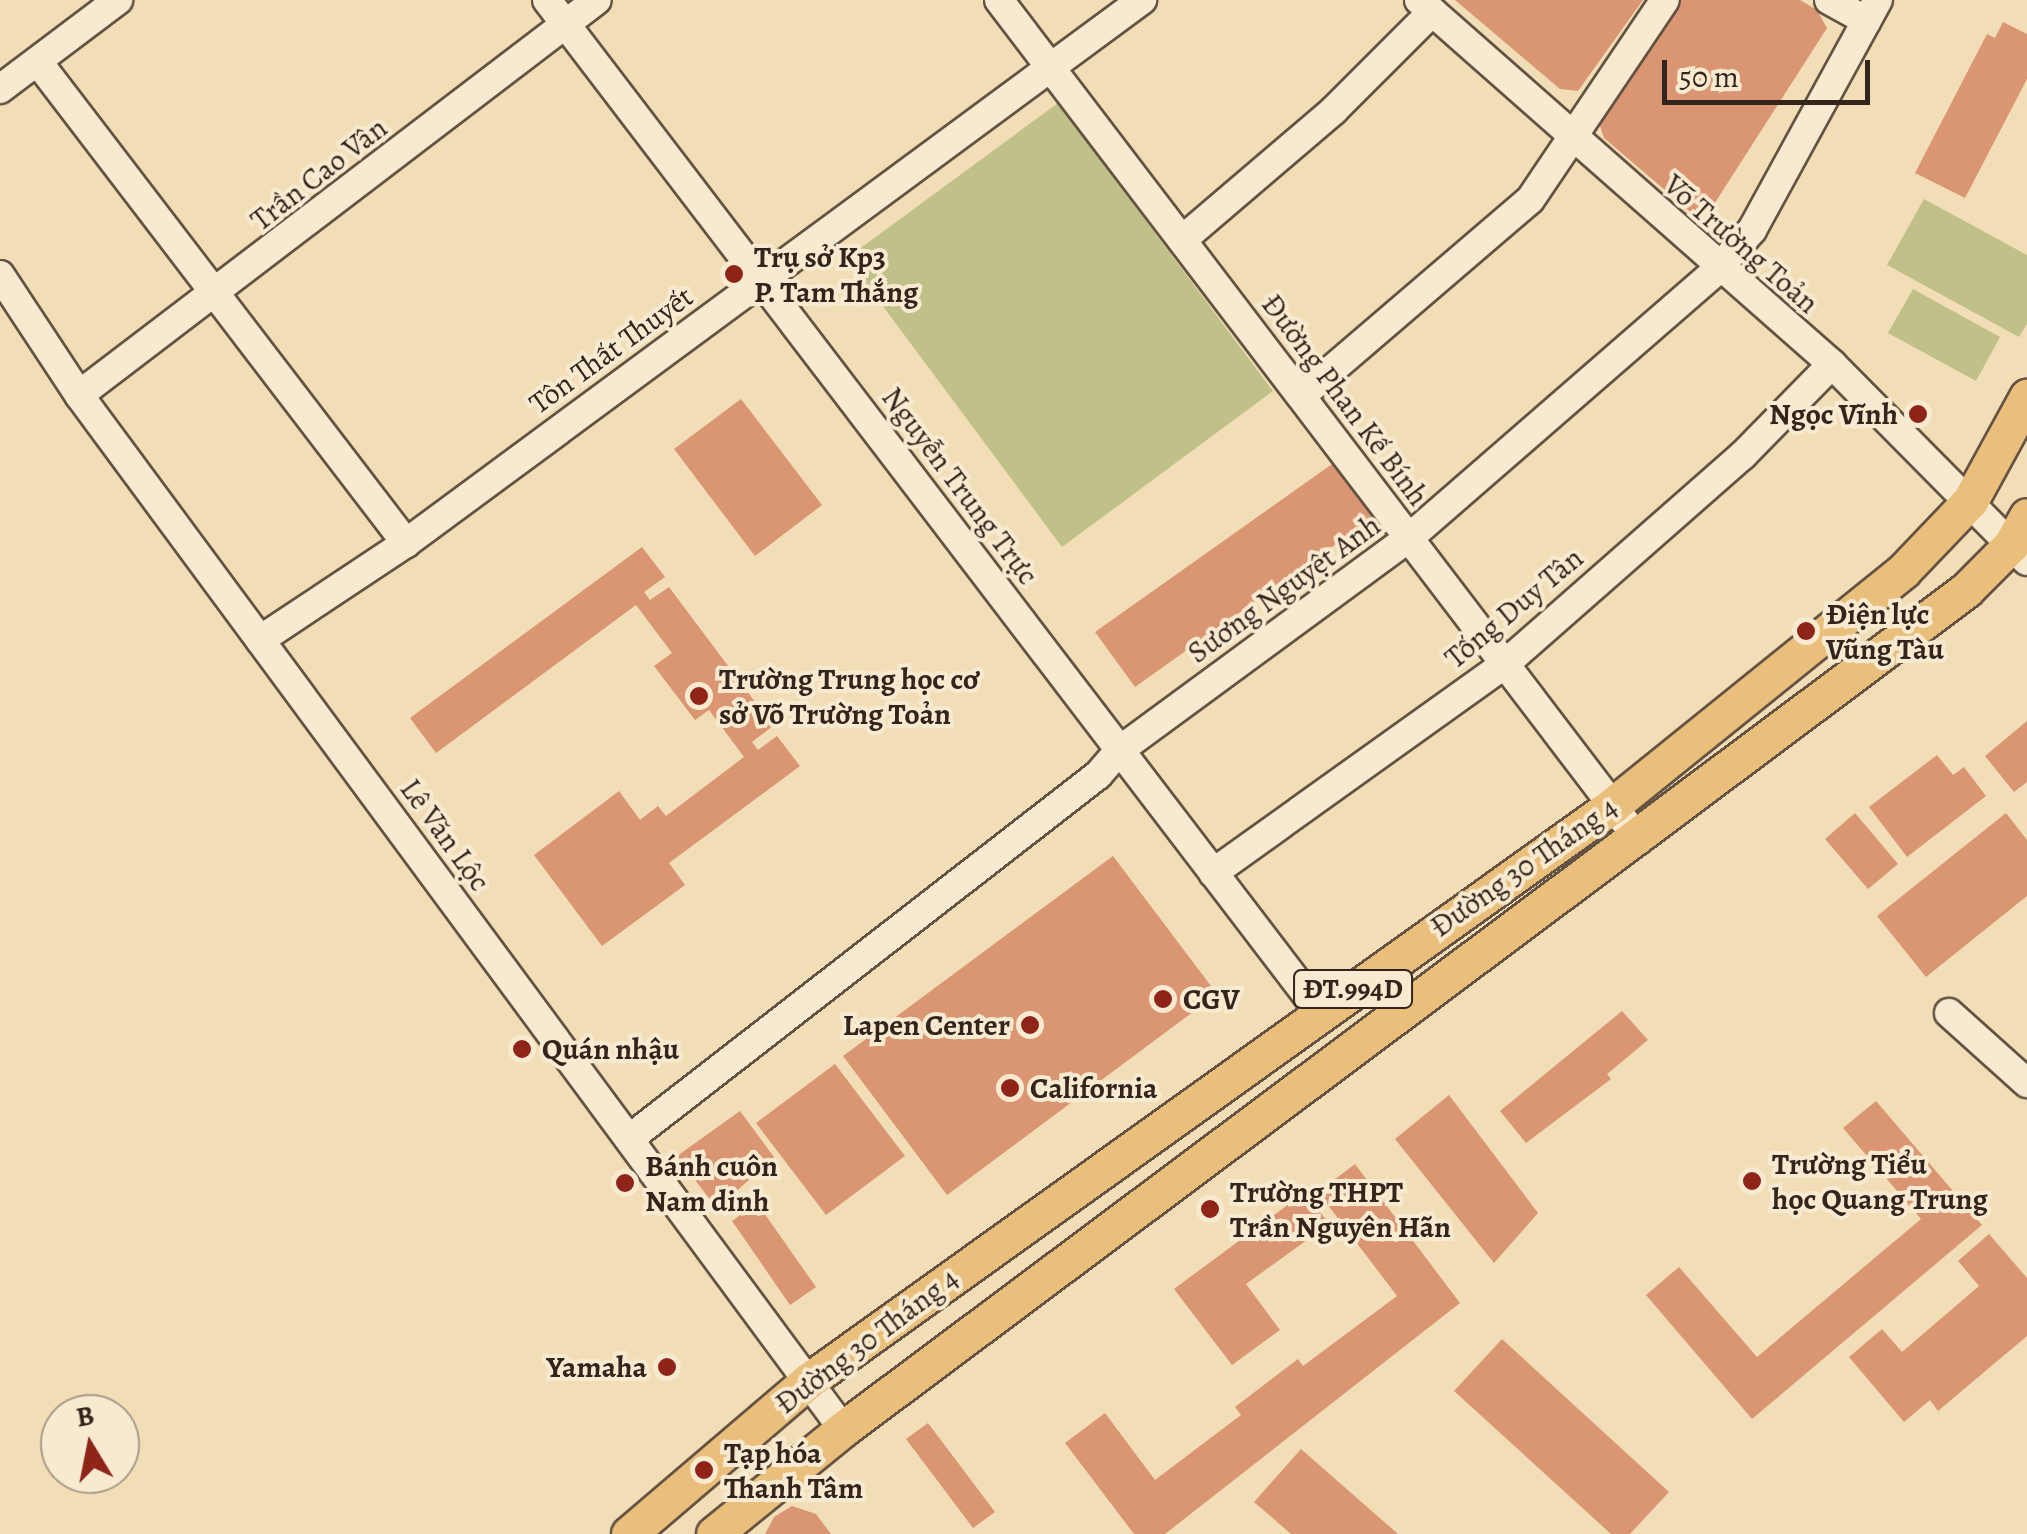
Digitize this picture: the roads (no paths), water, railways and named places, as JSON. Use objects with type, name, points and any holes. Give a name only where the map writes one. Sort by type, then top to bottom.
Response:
[{"type":"main road","name":"Đường 30 Tháng 4","points":[[629,1534],[808,1381],[1613,806],[1902,570],[1970,501],[2027,397]]},
{"type":"main road","name":"Đường 30 Tháng 4","points":[[714,1534],[843,1429],[1638,840],[1966,590],[2022,541]]},
{"type":"main road","points":[[1055,1202],[1088,1248]]},
{"type":"street","points":[[0,89],[118,0]]},
{"type":"street","name":"Nguyễn Trung Trực","points":[[548,0],[1320,1012]]},
{"type":"street","name":"Trần Cao Vân","points":[[79,395],[214,297],[597,0]]},
{"type":"street","name":"Đường Phan Kế Bính","points":[[999,0],[1638,840]]},
{"type":"street","name":"Tôn Thất Thuyết","points":[[260,640],[406,543],[1142,0]]},
{"type":"street","points":[[1301,396],[1508,220],[1575,141],[1665,0]]},
{"type":"street","points":[[1829,0],[1872,11]]},
{"type":"street","points":[[1182,240],[1334,110],[1425,6]]},
{"type":"street","name":"Võ Trường Toản","points":[[1425,6],[1717,270],[1832,364],[1970,501],[2022,541]]},
{"type":"street","name":"Sương Nguyệt Anh","points":[[629,1139],[1098,775],[1120,750],[1409,538],[1717,270],[1752,230],[1872,11]]},
{"type":"street","points":[[38,62],[214,297],[406,543]]},
{"type":"street","name":"Lê Văn Lộc","points":[[0,276],[79,395],[843,1429]]},
{"type":"street","name":"Tống Duy Tân","points":[[1213,873],[1505,664],[1743,456],[1832,364]]},
{"type":"street","points":[[1949,1013],[2027,1083]]},
{"type":"place","name":"Trụ sở Kp3 P. Tam Thắng","points":[[734,274]]},
{"type":"place","name":"Ngọc Vĩnh","points":[[1918,414]]},
{"type":"place","name":"Điện lực Vũng Tàu","points":[[1806,631]]},
{"type":"place","name":"Trường Trung học cơ sở Võ Trường Toản","points":[[699,696]]},
{"type":"place","name":"CGV","points":[[1163,999]]},
{"type":"place","name":"Lapen Center","points":[[1030,1025]]},
{"type":"place","name":"Quán nhậu","points":[[522,1049]]},
{"type":"place","name":"California","points":[[1010,1088]]},
{"type":"place","name":"Trường Tiểu học Quang Trung","points":[[1752,1181]]},
{"type":"place","name":"Bánh cuôn Nam dinh","points":[[625,1183]]},
{"type":"place","name":"Trường THPT Trần Nguyên Hãn","points":[[1210,1209]]},
{"type":"place","name":"Yamaha","points":[[667,1367]]},
{"type":"place","name":"Tạp hóa Thanh Tâm","points":[[704,1470]]}]
